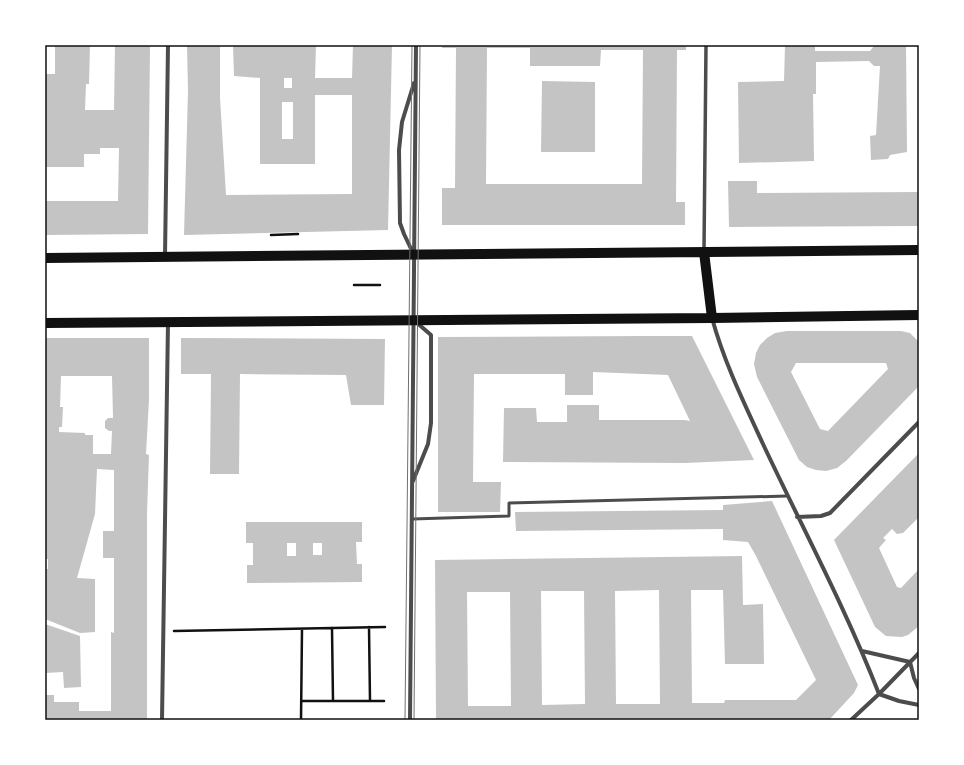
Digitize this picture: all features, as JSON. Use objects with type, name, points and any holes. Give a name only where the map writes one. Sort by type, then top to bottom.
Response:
[{"type":"main road","points":[[45,258],[919,250]]},
{"type":"main road","points":[[704,252],[712,318]]},
{"type":"main road","points":[[45,323],[919,315]]},
{"type":"street","points":[[165,256],[168,45]]},
{"type":"street","points":[[410,720],[416,45]]},
{"type":"street","points":[[704,252],[706,45]]},
{"type":"street","points":[[414,255],[400,223],[399,150],[403,118],[415,79]]},
{"type":"street","points":[[712,318],[729,370],[787,496],[862,651],[879,694],[899,701],[919,705]]},
{"type":"street","points":[[412,483],[428,444],[431,416],[431,335],[413,320]]},
{"type":"street","points":[[162,720],[168,322]]},
{"type":"street","points":[[797,517],[821,516],[830,513],[919,422]]},
{"type":"street","points":[[862,651],[910,662]]},
{"type":"street","points":[[851,720],[919,653]]},
{"type":"street","points":[[910,662],[914,678],[919,688]]},
{"type":"lane","points":[[412,519],[509,516],[509,503],[787,496]]},
{"type":"path","points":[[271,235],[298,234]]},
{"type":"path","points":[[354,286],[380,285]]},
{"type":"path","points":[[369,627],[370,701]]},
{"type":"path","points":[[164,631],[385,627]]},
{"type":"path","points":[[332,628],[333,701]]},
{"type":"path","points":[[301,720],[302,629]]},
{"type":"path","points":[[302,701],[384,701]]},
{"type":"building","points":[[55,45],[90,45],[89,84],[86,84],[85,110],[114,110],[115,45],[150,45],[148,234],[45,235],[45,201],[118,201],[119,148],[100,148],[100,154],[84,154],[84,167],[45,167],[45,74],[55,74]]},
{"type":"building","points":[[187,45],[220,45],[220,98],[226,195],[352,194],[352,95],[315,95],[315,164],[260,164],[260,78],[234,76],[233,45],[316,45],[315,78],[352,78],[353,45],[392,45],[388,230],[184,235],[188,91]],"holes":[[[284,78],[292,78],[292,88],[284,88]],[[282,102],[293,102],[293,139],[282,139]]]},
{"type":"building","points":[[442,45],[686,45],[686,50],[677,50],[676,202],[685,202],[685,225],[442,225],[442,188],[455,188],[456,48],[442,48]],"holes":[[[487,48],[530,48],[530,66],[600,66],[601,50],[643,50],[642,184],[486,184]]]},
{"type":"building","points":[[785,45],[811,45],[815,46],[815,51],[870,51],[877,45],[906,45],[907,152],[890,155],[888,159],[871,160],[870,136],[876,135],[880,66],[874,66],[869,61],[816,62],[816,94],[813,94],[814,161],[739,163],[738,82],[784,81]]},
{"type":"building","points":[[542,81],[595,82],[595,152],[541,152]]},
{"type":"building","points":[[728,181],[757,181],[757,193],[918,192],[918,226],[729,227]]},
{"type":"building","points":[[787,331],[901,331],[910,333],[919,342],[919,386],[846,461],[837,468],[826,471],[807,467],[799,460],[757,377],[754,364],[756,353],[760,345],[775,333]],"holes":[[[796,363],[886,363],[888,369],[828,431],[820,429],[791,372]]]},
{"type":"building","points":[[692,336],[754,460],[685,463],[503,462],[504,408],[536,408],[537,422],[567,422],[567,405],[599,405],[599,420],[690,421],[668,375],[593,372],[593,395],[565,395],[565,374],[474,374],[473,482],[501,482],[500,512],[438,512],[438,337]]},
{"type":"building","points":[[45,338],[149,338],[149,399],[146,454],[149,455],[147,513],[147,720],[45,720],[45,695],[54,695],[54,702],[79,702],[79,711],[111,711],[111,632],[114,633],[114,558],[103,558],[103,531],[114,531],[114,470],[97,469],[95,514],[77,578],[95,579],[95,632],[80,633],[45,619],[45,569],[48,569],[48,559],[45,559]],"holes":[[[61,376],[112,376],[113,418],[108,418],[105,421],[105,428],[112,431],[111,454],[93,454],[93,435],[85,435],[85,433],[59,432],[59,427],[62,427],[63,407],[60,407]]]},
{"type":"building","points":[[181,338],[385,339],[384,405],[351,405],[346,375],[240,374],[239,474],[210,474],[211,374],[181,374]]},
{"type":"building","points":[[919,453],[919,517],[903,533],[897,534],[892,529],[883,538],[886,540],[879,548],[897,587],[901,588],[919,569],[919,626],[908,635],[902,637],[886,636],[875,627],[834,540]]},
{"type":"building","points":[[772,501],[858,685],[854,693],[829,720],[436,720],[435,560],[742,556],[743,605],[763,604],[764,664],[725,664],[723,590],[691,590],[692,703],[724,703],[725,700],[796,700],[816,680],[748,542],[723,540],[723,529],[516,531],[515,512],[723,510],[723,505]],"holes":[[[659,590],[660,704],[616,704],[615,591]],[[541,591],[584,591],[585,704],[542,705]],[[467,592],[510,592],[511,706],[468,706]]]},
{"type":"building","points":[[246,522],[362,522],[362,542],[356,542],[357,564],[362,564],[362,582],[247,583],[247,565],[253,565],[253,543],[246,543]],"holes":[[[287,543],[296,543],[296,556],[287,556]],[[313,543],[322,543],[322,555],[313,555]]]},
{"type":"building","points":[[45,624],[80,636],[81,687],[64,688],[63,672],[45,673]]},
{"type":"tram line","points":[[405,720],[412,45]]},
{"type":"tram line","points":[[414,720],[420,45]]}]
